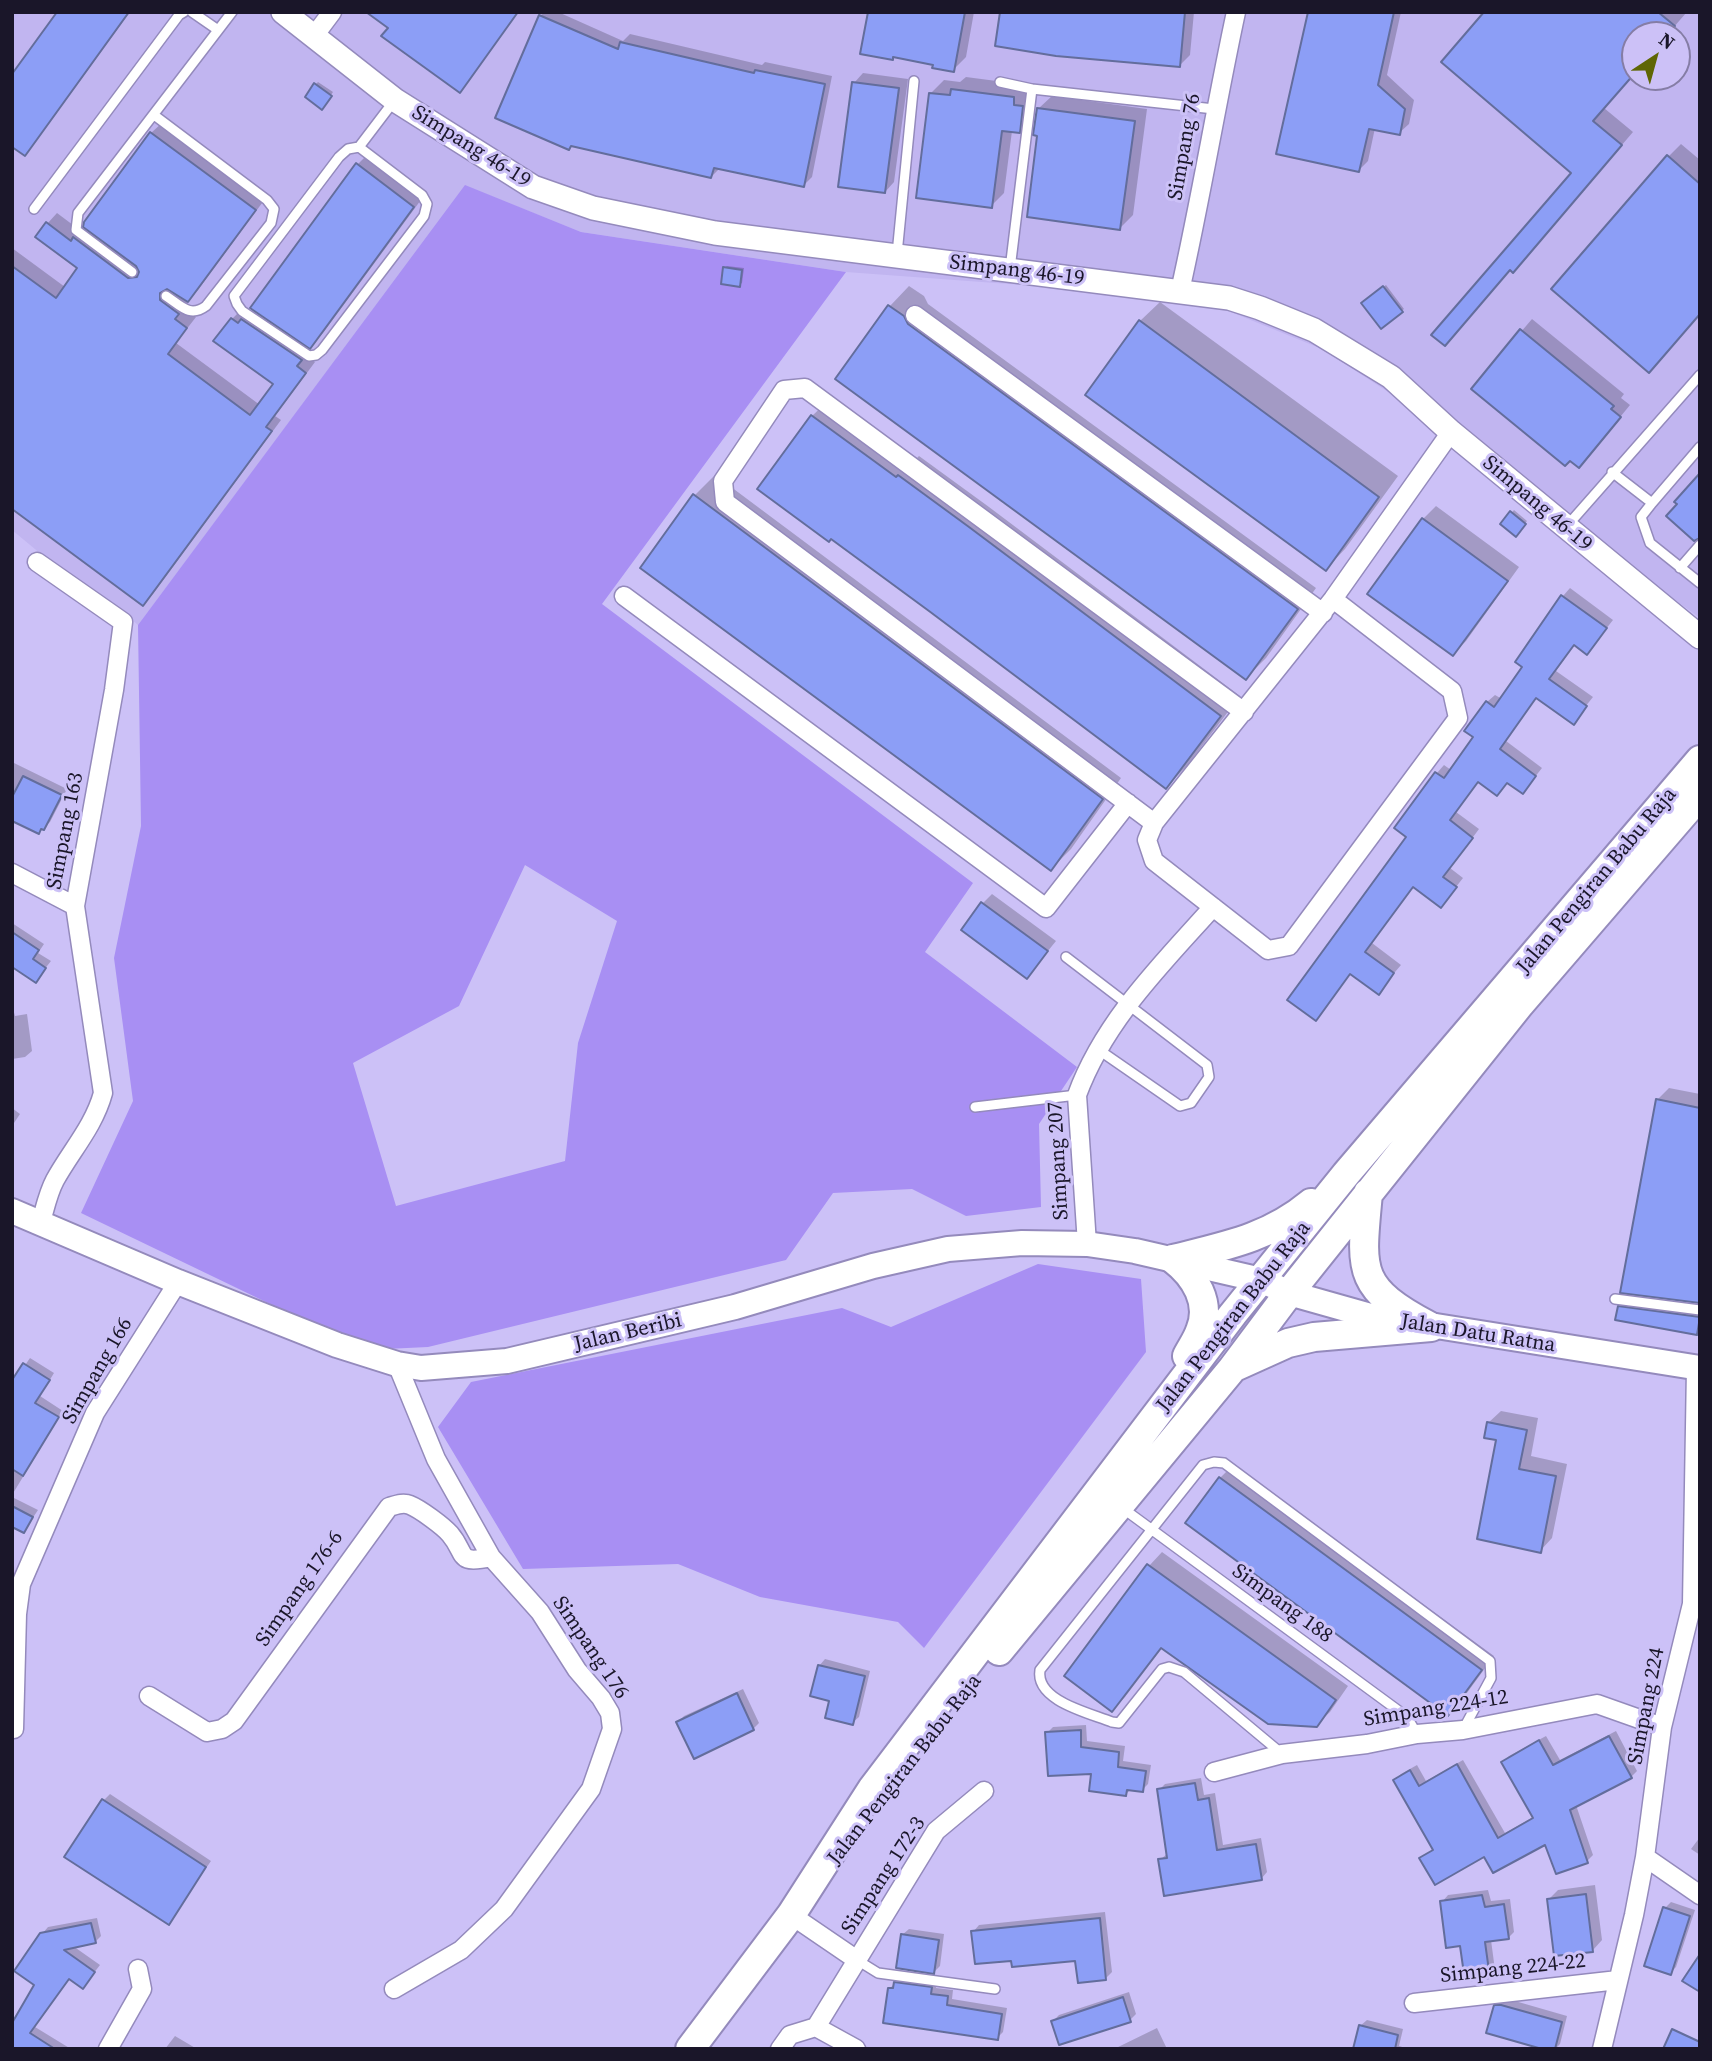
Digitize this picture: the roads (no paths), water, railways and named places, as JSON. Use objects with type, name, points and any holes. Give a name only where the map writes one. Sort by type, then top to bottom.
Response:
[{"type":"main road","name":"Jalan Pengiran Babu Raja","points":[[796,1907],[872,1789],[1261,1280],[1346,1174],[1700,760]]},
{"type":"main road","name":"Jalan Pengiran Babu Raja","points":[[690,2049],[796,1907],[884,1799],[974,1681],[1232,1369],[1368,1192],[1520,1004],[1700,795]]},
{"type":"main road","points":[[1173,1259],[1249,1240],[1272,1230],[1292,1218],[1346,1174]]},
{"type":"main road","points":[[1368,1192],[1363,1256],[1370,1277],[1384,1298],[1398,1310],[1431,1327]]},
{"type":"main road","name":"Jalan Beribi","points":[[12,1211],[178,1282],[337,1345],[397,1364],[421,1368],[507,1361],[735,1307],[873,1266],[948,1249],[1022,1243],[1087,1244],[1173,1259],[1261,1280]]},
{"type":"main road","points":[[1138,1440],[1202,1329],[1203,1299],[1196,1282],[1186,1269],[1173,1259]]},
{"type":"main road","name":"Jalan Datu Ratna","points":[[1261,1280],[1289,1293],[1367,1315],[1698,1368]]},
{"type":"main road","points":[[1232,1369],[1288,1343],[1314,1337],[1431,1327]]},
{"type":"street","name":"Simpang 46-19","points":[[283,12],[395,100],[533,187],[593,208],[715,233],[1181,291],[1239,302],[1314,330],[1391,377],[1451,432],[1700,637]]},
{"type":"street","points":[[314,36],[332,12]]},
{"type":"street","name":"Simpang 76","points":[[1181,291],[1214,109],[1236,12]]},
{"type":"street","points":[[915,315],[1328,606],[1452,691],[1458,718],[1289,946],[1268,950],[1154,862],[1147,840],[1154,823],[1328,606],[1451,432]]},
{"type":"street","points":[[1154,823],[725,502],[723,481],[784,390],[805,388],[1244,712]]},
{"type":"street","name":"Simpang 163","points":[[37,562],[124,622],[75,906],[103,1093],[84,1134],[54,1182],[41,1222]]},
{"type":"street","points":[[624,596],[1046,908],[1128,803]]},
{"type":"street","points":[[12,873],[75,906]]},
{"type":"street","name":"Simpang 207","points":[[1087,1244],[1077,1095],[1085,1073],[1127,1004],[1213,907]]},
{"type":"street","name":"Simpang 166","points":[[14,1729],[17,1614],[21,1584],[95,1413],[178,1282]]},
{"type":"street","name":"Simpang 176","points":[[394,1989],[461,1951],[504,1909],[591,1789],[611,1729],[610,1713],[601,1698],[577,1670],[540,1612],[491,1557],[436,1460],[397,1364]]},
{"type":"street","name":"Simpang 224","points":[[1602,2049],[1645,1857],[1662,1727],[1696,1581],[1698,1368]]},
{"type":"street","name":"Simpang 176-6","points":[[149,1696],[207,1732],[222,1729],[234,1721],[388,1507],[408,1504],[449,1532],[460,1554],[475,1560],[491,1557]]},
{"type":"street","name":"Simpang 224-12","points":[[1214,1772],[1282,1754],[1463,1730],[1597,1703],[1662,1727]]},
{"type":"street","name":"Simpang 172-3","points":[[816,2027],[936,1831],[984,1791]]},
{"type":"street","points":[[1645,1857],[1700,1895]]},
{"type":"street","points":[[796,1907],[857,1960]]},
{"type":"street","points":[[108,2049],[142,1989],[138,1969]]},
{"type":"street","name":"Simpang 224-22","points":[[1414,2003],[1618,1980]]},
{"type":"street","points":[[779,2049],[790,2035],[816,2027],[856,2049]]},
{"type":"lane","points":[[34,209],[179,15],[184,12]]},
{"type":"lane","points":[[192,12],[218,30]]},
{"type":"lane","points":[[132,272],[76,230],[75,221],[232,12]]},
{"type":"lane","points":[[897,256],[914,81]]},
{"type":"lane","points":[[999,82],[1032,89],[1214,109]]},
{"type":"lane","points":[[1010,270],[1032,89]]},
{"type":"lane","points":[[359,147],[422,195],[427,204],[424,216],[322,350],[309,356],[242,311],[234,296],[339,157],[348,149],[359,147],[395,100]]},
{"type":"lane","points":[[154,115],[267,200],[274,209],[271,223],[198,313],[191,312],[166,296]]},
{"type":"lane","points":[[1565,527],[1699,378]]},
{"type":"lane","points":[[1700,447],[1641,517],[1650,543],[1700,583]]},
{"type":"lane","points":[[1612,472],[1652,503]]},
{"type":"lane","points":[[1680,568],[1700,545]]},
{"type":"lane","points":[[1066,957],[1207,1065],[1210,1070],[1209,1077],[1191,1102],[1180,1106],[1099,1050]]},
{"type":"lane","points":[[975,1107],[1077,1095]]},
{"type":"lane","points":[[1615,1298],[1700,1310]]},
{"type":"lane","points":[[1282,1754],[1184,1672],[1169,1667],[1162,1669],[1119,1723],[1062,1703],[1042,1686],[1039,1677],[1040,1670],[1203,1465],[1214,1462],[1224,1463],[1490,1661],[1491,1678],[1463,1730]]},
{"type":"lane","name":"Simpang 188","points":[[1120,1506],[1407,1717],[1417,1734]]},
{"type":"lane","points":[[857,1960],[878,1973],[995,1989]]}]
